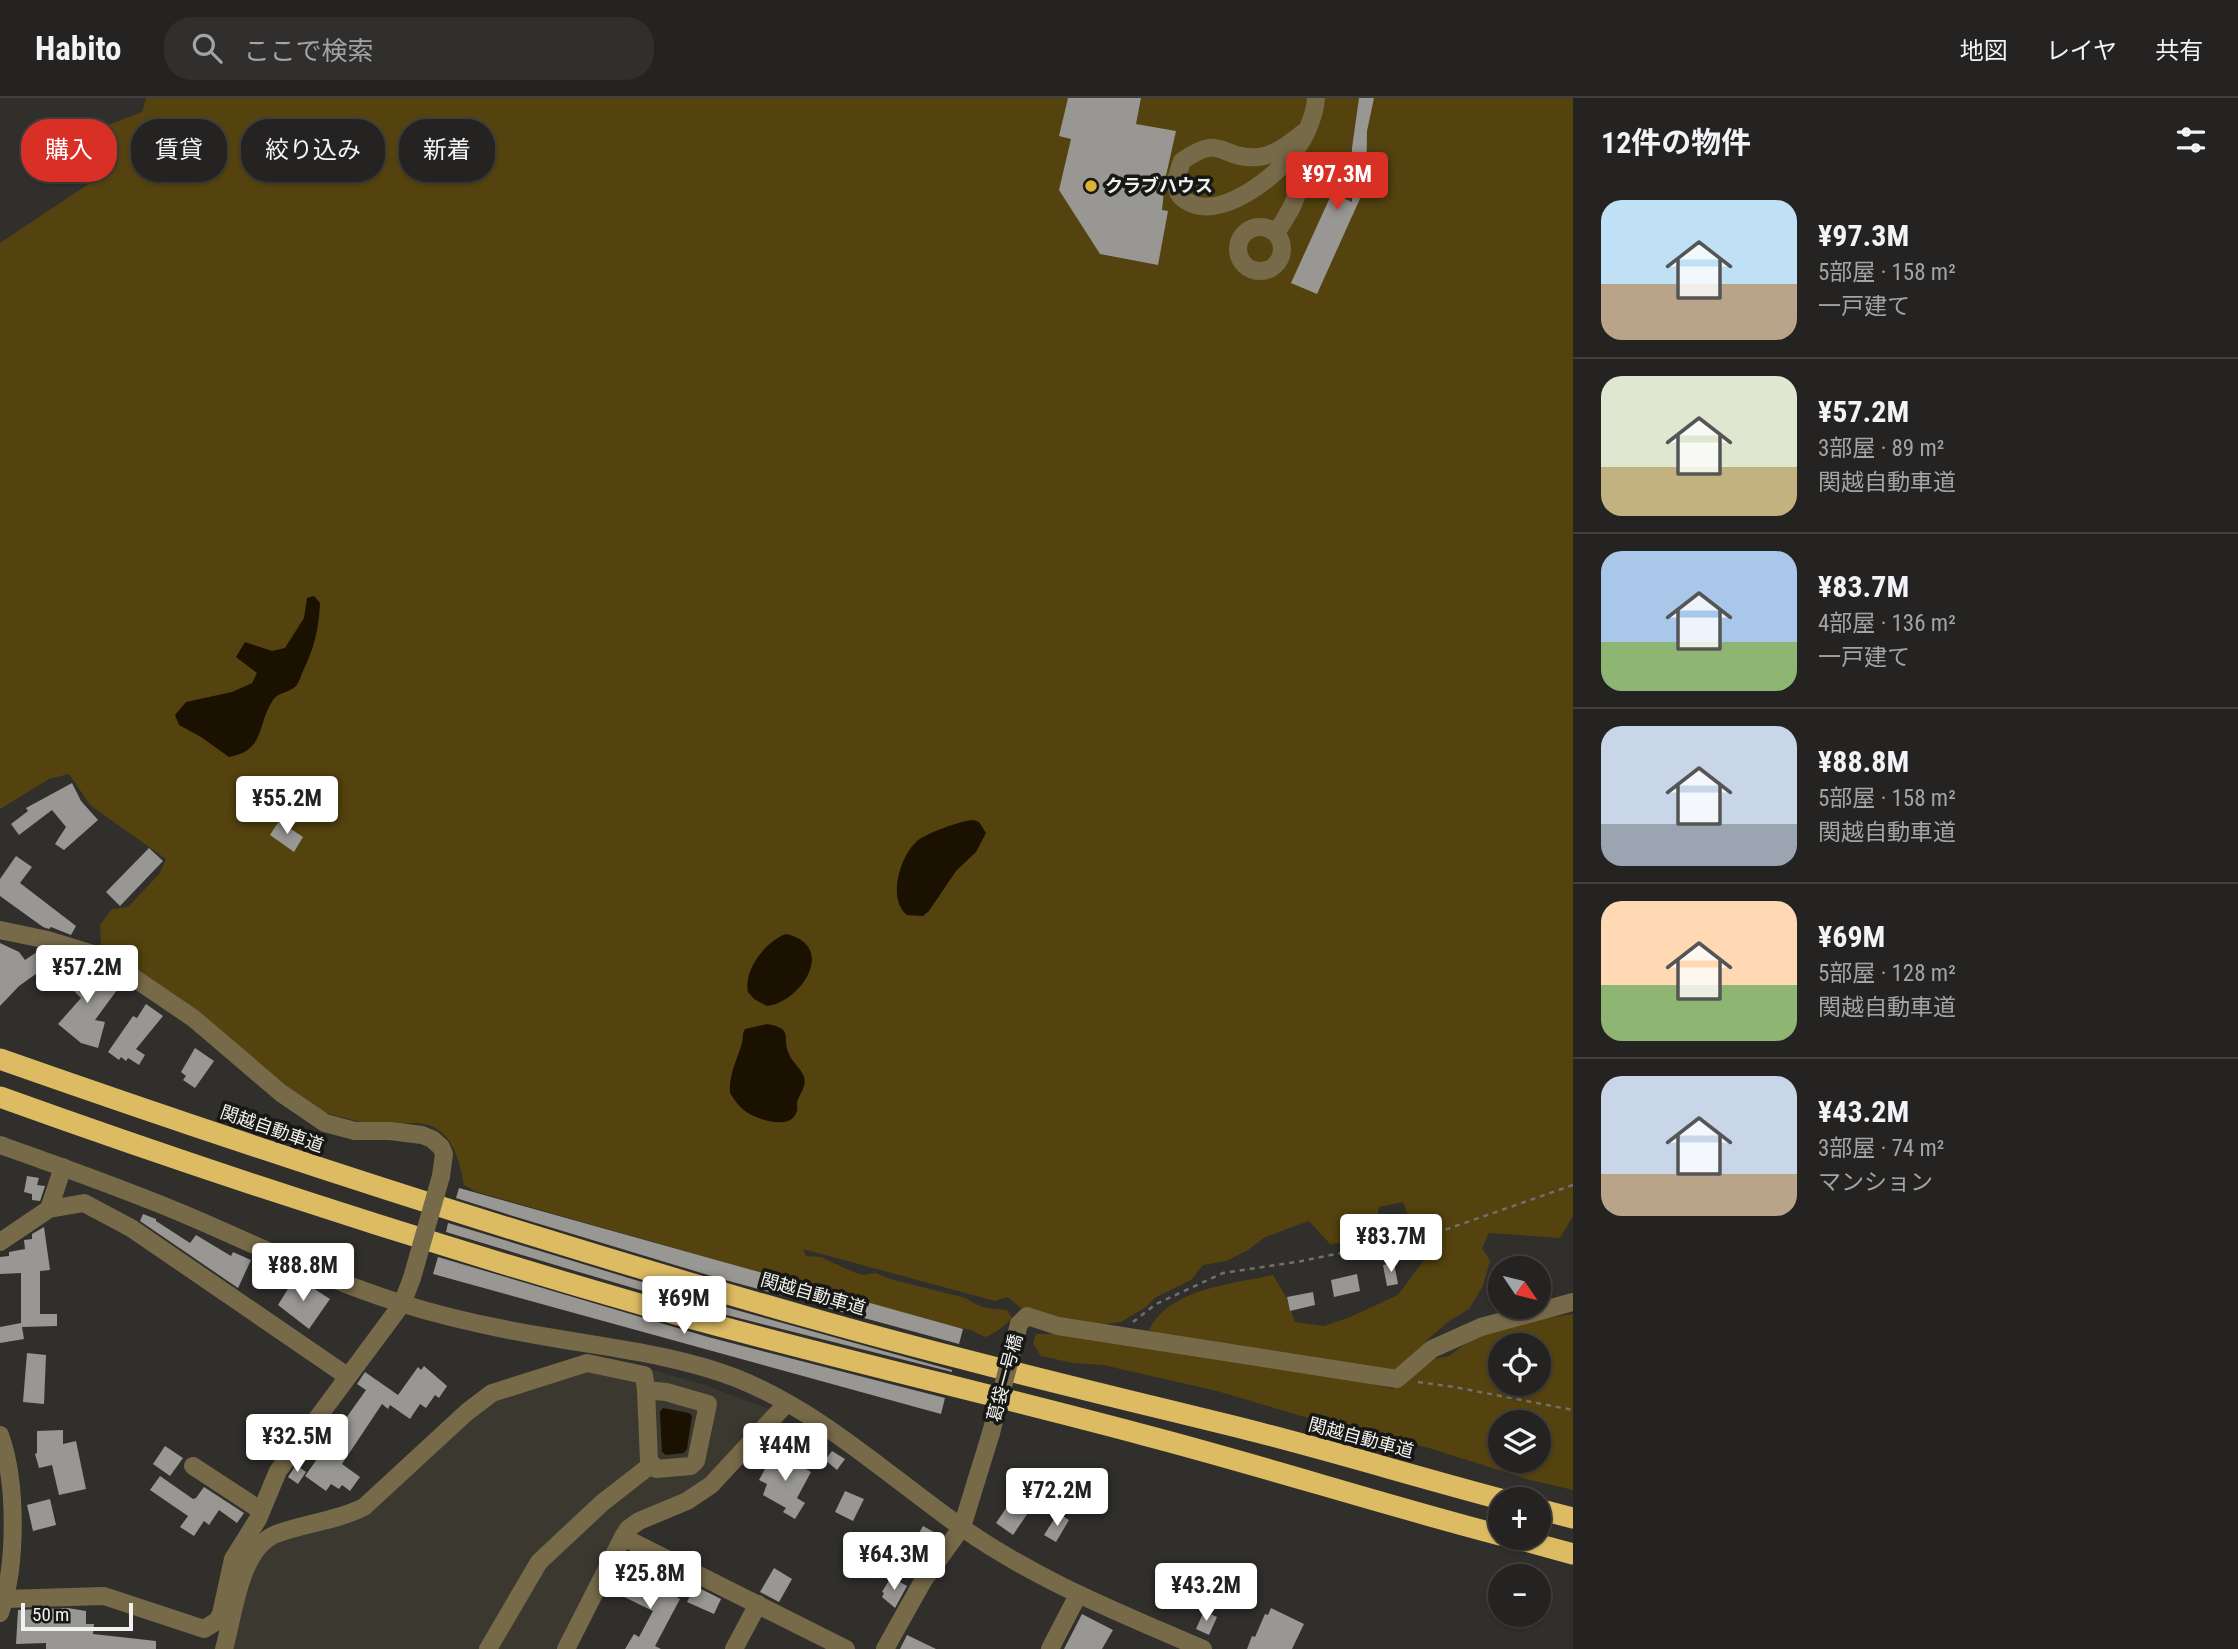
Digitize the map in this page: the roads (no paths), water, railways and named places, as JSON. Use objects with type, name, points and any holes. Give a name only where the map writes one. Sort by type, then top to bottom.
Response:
[{"type":"highway","name":"関越自動車道","points":[[0,1059],[374,1187],[665,1276],[822,1321],[1250,1430],[1488,1496]]},
{"type":"highway","points":[[0,1097],[353,1217],[563,1281],[811,1350],[1142,1434],[1488,1532]]},
{"type":"highway","points":[[1551,1512],[1573,1518]]},
{"type":"highway","points":[[1551,1548],[1573,1554]]},
{"type":"street","points":[[1306,131],[1280,149],[1262,157],[1240,157],[1216,146],[1198,150],[1182,161],[1176,183],[1180,197],[1193,206],[1214,208],[1246,193],[1272,174],[1297,148],[1306,131],[1315,109],[1316,98]]},
{"type":"street","points":[[1276,233],[1299,188],[1297,172],[1289,156]]},
{"type":"street","points":[[0,930],[48,940],[103,957],[193,1018],[282,1093],[325,1123],[355,1131],[422,1135],[432,1139],[444,1154],[441,1176],[412,1278],[401,1304],[278,1471],[258,1519],[233,1559],[221,1614],[211,1627],[204,1629],[104,1596],[3,1606],[11,1548],[13,1496],[2,1444]]},
{"type":"street","points":[[0,1145],[184,1214],[352,1287],[401,1304],[494,1326],[621,1348],[734,1378],[787,1403],[835,1431],[962,1527],[1023,1567],[1078,1595],[1203,1649]]},
{"type":"street","points":[[49,1209],[62,1167]]},
{"type":"street","points":[[0,1242],[49,1209],[83,1203],[103,1211],[131,1228],[347,1376]]},
{"type":"street","name":"葛袋一号橋","points":[[885,1649],[923,1581],[962,1527],[991,1433],[1019,1324],[1027,1316],[1058,1326],[1398,1379],[1432,1349],[1481,1327],[1573,1302]]},
{"type":"street","points":[[224,1649],[247,1564],[264,1542],[275,1535],[346,1515],[364,1507],[467,1412],[492,1393],[587,1363],[643,1375],[649,1461],[656,1469],[691,1466],[696,1461],[708,1404],[666,1392],[646,1390]]},
{"type":"street","points":[[566,1649],[628,1529],[639,1521],[687,1500],[710,1485],[787,1403]]},
{"type":"street","points":[[488,1649],[539,1562],[602,1503],[652,1464]]},
{"type":"street","points":[[193,1465],[260,1510]]},
{"type":"street","points":[[623,1537],[846,1649]]},
{"type":"street","points":[[1050,1649],[1078,1595]]},
{"type":"street","points":[[734,1649],[758,1604]]},
{"type":"place","name":"クラブハウス","points":[[1091,186]]}]
